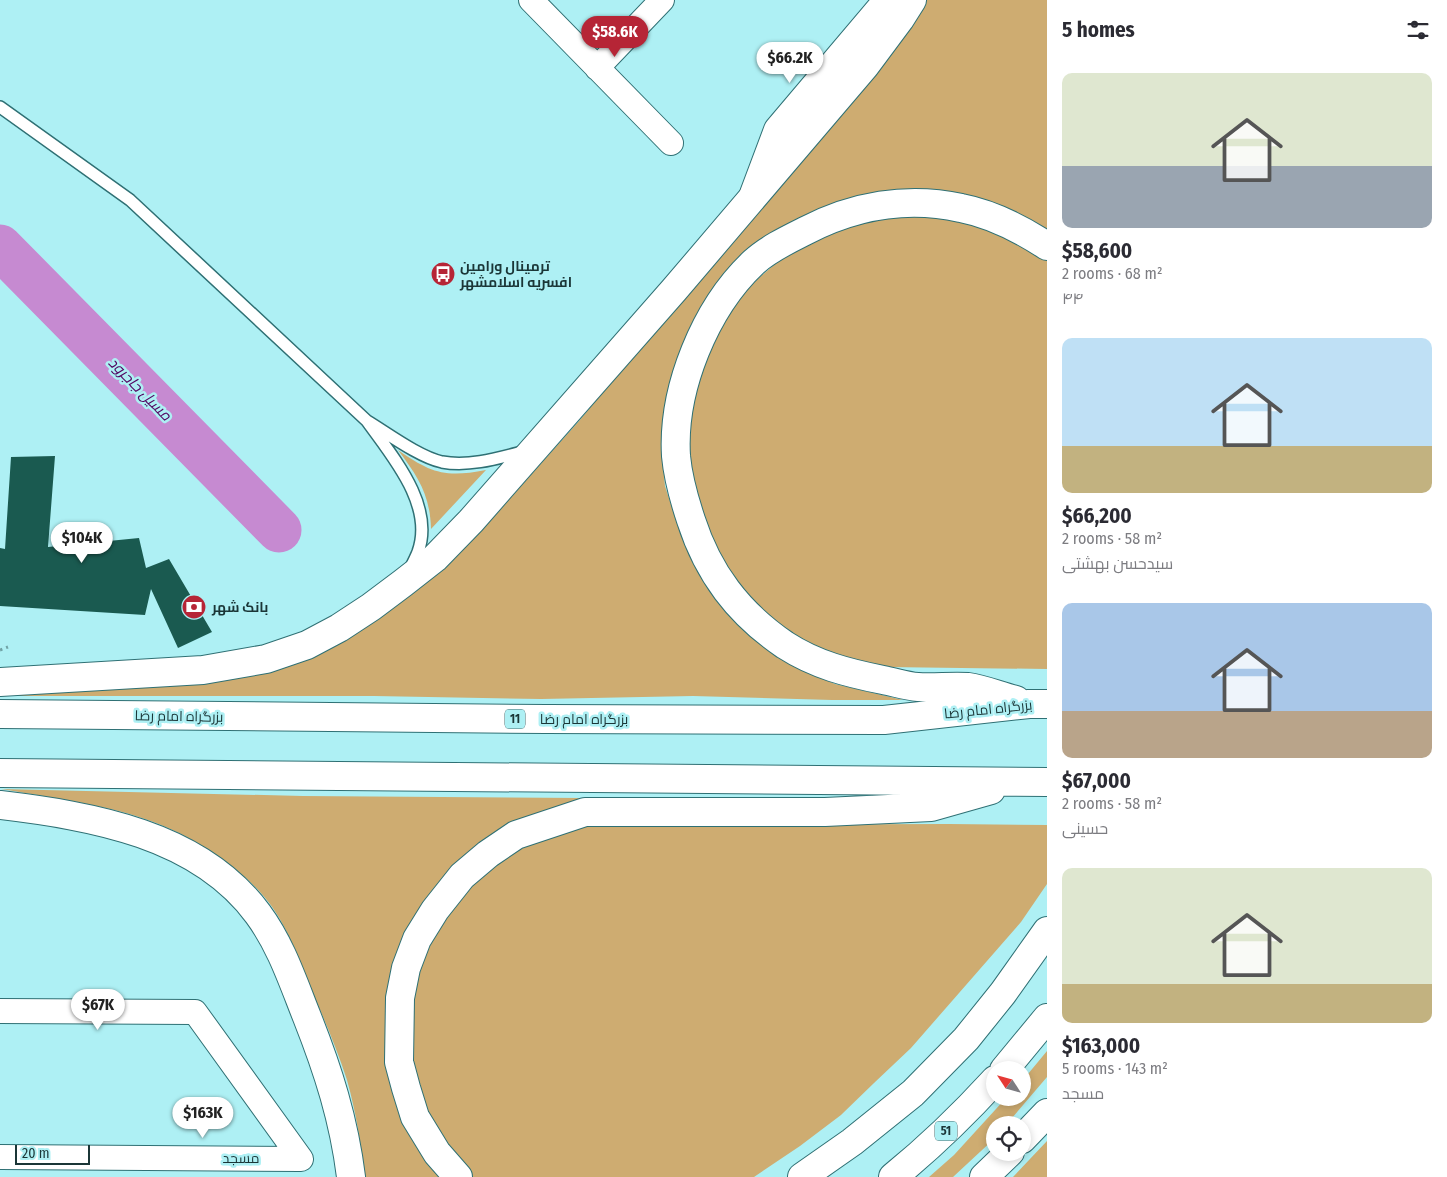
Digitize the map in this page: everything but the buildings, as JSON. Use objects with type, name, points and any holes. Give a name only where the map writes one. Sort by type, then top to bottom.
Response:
[{"type":"main road","points":[[752,199],[778,130],[888,0]]},
{"type":"main road","points":[[0,682],[202,670],[266,659],[307,645],[339,628],[371,607],[435,558],[471,521],[752,199],[865,66],[912,0]]},
{"type":"main road","points":[[1038,704],[970,687],[916,687],[823,666],[786,646],[755,622],[730,596],[707,561],[683,496],[676,456],[678,424],[687,374],[711,319],[728,292],[756,261],[790,239],[825,220],[858,209],[890,204],[923,203],[961,208],[993,218],[1028,234],[1047,246]]},
{"type":"main road","name":"بزرگراه امام رضا","points":[[0,714],[884,720],[1038,704]]},
{"type":"main road","points":[[0,773],[1047,782]]},
{"type":"main road","points":[[458,1177],[437,1153],[416,1116],[406,1088],[399,1062],[400,998],[406,968],[417,939],[435,910],[462,876],[488,854],[516,835],[585,812],[825,812],[932,807],[1019,782]]},
{"type":"main road","points":[[0,805],[48,810],[134,830],[178,849],[212,869],[238,890],[259,915],[278,946],[298,993],[332,1084],[348,1148],[352,1177]]},
{"type":"main road","points":[[802,1177],[852,1142],[913,1094],[966,1039],[1003,993],[1047,931]]},
{"type":"main road","points":[[1011,1061],[1047,1018]]},
{"type":"main road","name":"51","points":[[893,1177],[923,1153],[986,1090]]},
{"type":"main road","points":[[1031,1130],[1047,1113]]},
{"type":"main road","points":[[984,1177],[1001,1161]]},
{"type":"street","points":[[530,0],[671,143]]},
{"type":"street","points":[[597,68],[662,0]]},
{"type":"street","name":"مسجد","points":[[0,1011],[195,1012],[301,1159],[0,1157]]},
{"type":"lane","points":[[0,107],[130,200],[367,421],[411,485],[417,498],[422,535],[419,550],[403,583]]},
{"type":"lane","points":[[367,421],[427,456],[440,461],[467,464],[532,450]]},
{"type":"path","points":[[0,650],[8,647]]},
{"type":"shaded area","points":[[926,0],[1047,0],[1047,230],[853,198],[698,314],[684,343],[672,378],[663,430],[662,454],[665,486],[689,553],[806,671],[835,684],[903,700],[693,696],[541,699],[374,696],[0,696],[310,657],[339,644],[377,620],[413,593],[512,496],[579,421],[923,6]]},
{"type":"shaded area","points":[[904,214],[942,217],[983,227],[1047,259],[1047,669],[886,667],[848,660],[806,642],[749,600],[728,572],[715,548],[698,504],[687,445],[694,397],[705,360],[732,308],[746,290],[789,252],[835,229]]},
{"type":"shaded area","points":[[398,450],[420,464],[439,472],[460,473],[486,470],[431,529],[428,506],[422,487]]},
{"type":"shaded area","points":[[1,789],[303,796],[731,799],[523,821],[392,980],[440,1177],[365,1177],[353,1104],[339,1057],[298,955],[282,923],[269,903],[253,885],[226,862],[203,847],[161,825],[93,805]]},
{"type":"shaded area","points":[[592,825],[1047,825],[1047,884],[1021,922],[911,1048],[841,1115],[754,1177],[471,1177],[435,1128],[417,1084],[412,1056],[410,1002],[419,969],[434,933],[473,879],[507,854],[535,840]]},
{"type":"shaded area","points":[[1047,1051],[1047,1077],[1031,1096],[1031,1070]]},
{"type":"shaded area","points":[[999,1106],[1022,1106],[1014,1116],[990,1116]]},
{"type":"shaded area","points":[[986,1120],[986,1146],[953,1177],[929,1177],[954,1155]]},
{"type":"shaded area","points":[[1047,1141],[1047,1177],[1013,1177],[1028,1161],[1031,1161],[1031,1158]]},
{"type":"waterway","name":"مسیل جاجرود","points":[[0,247],[279,530]]},
{"type":"place","name":"ترمینال ورامین افسریه اسلامشهر","points":[[443,274]]},
{"type":"place","name":"بانک شهر","points":[[194,607]]}]
